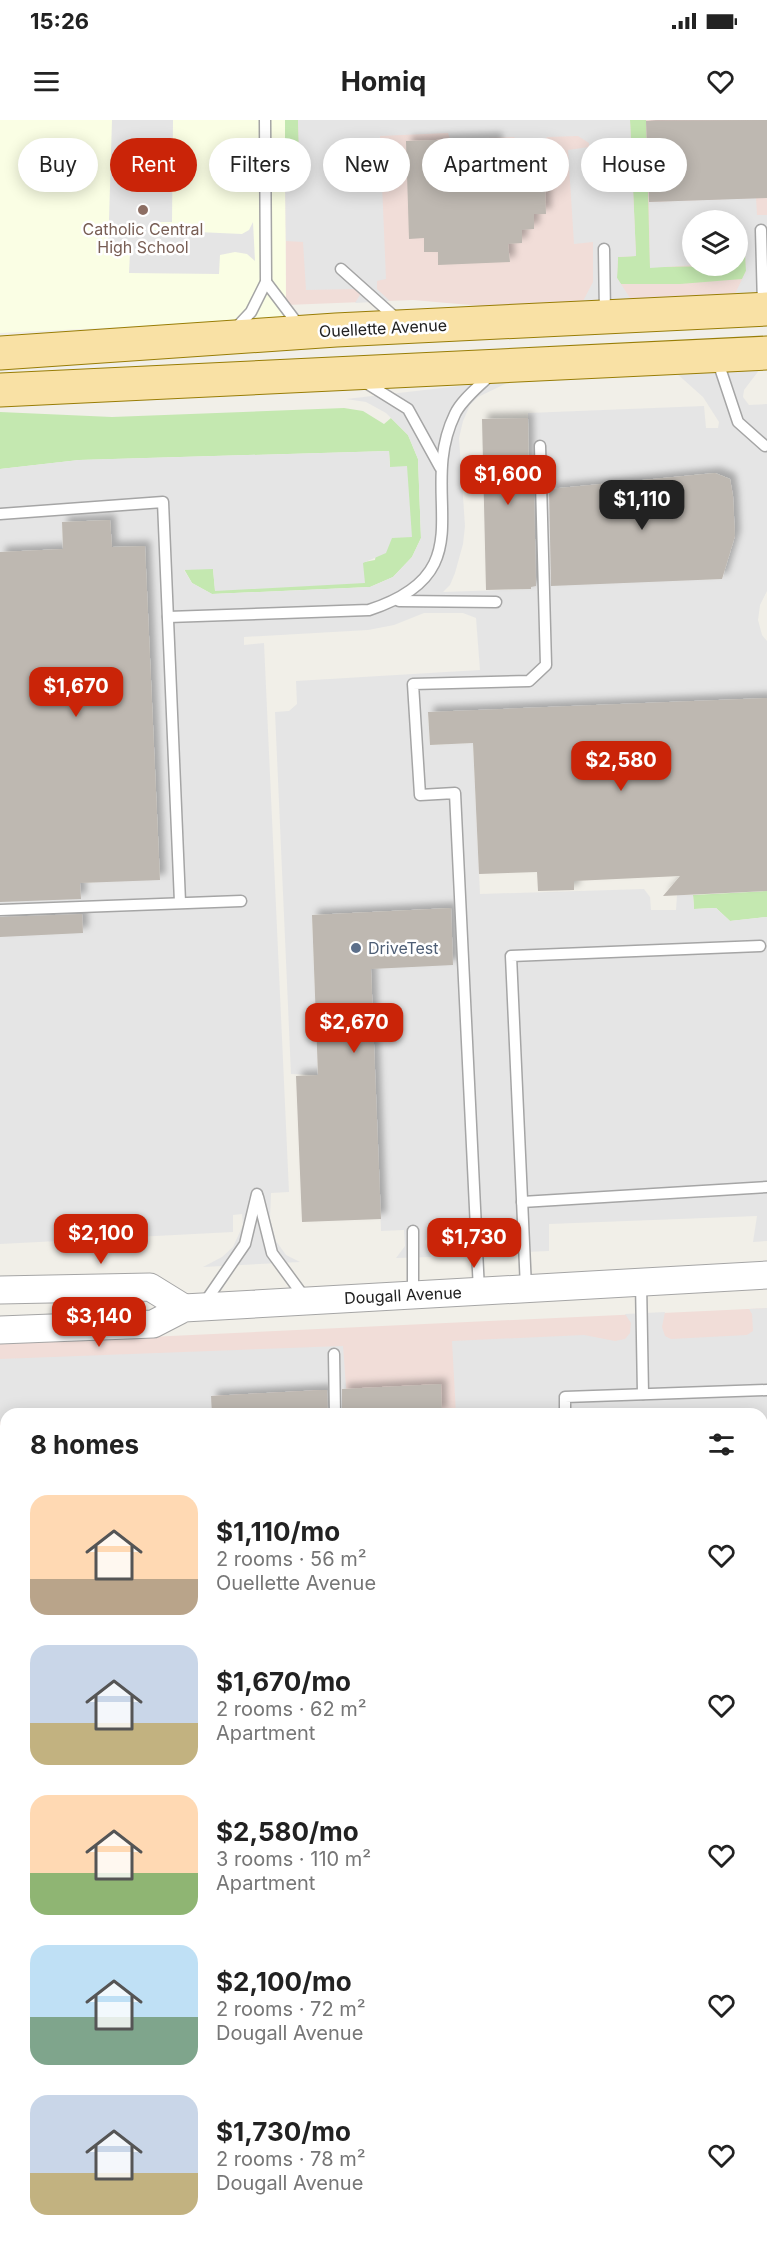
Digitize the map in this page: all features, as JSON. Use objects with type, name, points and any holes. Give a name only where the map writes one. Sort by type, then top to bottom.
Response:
[{"type":"main road","name":"Ouellette Avenue","points":[[0,353],[304,332],[765,310]]},
{"type":"main road","points":[[0,390],[767,353]]},
{"type":"street","name":"Dougall Avenue","points":[[0,1330],[153,1324],[192,1308],[767,1275]]},
{"type":"street","points":[[0,1290],[150,1287],[192,1308]]},
{"type":"lane","points":[[227,337],[251,312],[266,282],[265,120]]},
{"type":"lane","points":[[761,230],[765,310]]},
{"type":"lane","points":[[604,249],[606,317]]},
{"type":"lane","points":[[341,269],[404,327]]},
{"type":"lane","points":[[266,282],[304,332]]},
{"type":"lane","points":[[716,356],[738,422],[765,447]]},
{"type":"lane","points":[[399,601],[429,574],[443,540],[440,467],[455,413],[498,366]]},
{"type":"lane","points":[[350,373],[408,409],[440,467]]},
{"type":"lane","points":[[479,1291],[456,793],[420,795],[413,684],[529,681],[546,665],[540,446]]},
{"type":"lane","points":[[0,514],[163,502],[180,902]]},
{"type":"lane","points":[[168,617],[369,610],[399,601],[496,602]]},
{"type":"lane","points":[[0,910],[241,901]]},
{"type":"lane","points":[[526,1288],[511,956],[760,946]]},
{"type":"lane","points":[[522,1202],[767,1188]]},
{"type":"lane","points":[[192,1308],[245,1244],[257,1194],[272,1253],[306,1301]]},
{"type":"lane","points":[[412,1231],[414,1295]]},
{"type":"lane","points":[[641,1282],[644,1394]]},
{"type":"lane","points":[[334,1354],[335,1408]]},
{"type":"lane","points":[[566,1408],[565,1397],[767,1390]]},
{"type":"shaded area","name":"Catholic Central High School","points":[[0,120],[285,120],[285,138],[209,138],[209,192],[285,192],[286,319],[0,333]]},
{"type":"shaded area","points":[[112,120],[173,120],[173,138],[111,138]]},
{"type":"shaded area","points":[[285,120],[767,120],[767,295],[493,307],[413,300],[286,305],[285,192],[311,192],[311,138],[285,138]]},
{"type":"shaded area","points":[[298,120],[630,120],[631,138],[581,138],[578,136],[450,138],[448,133],[380,136],[380,138],[323,138],[323,192],[382,192],[386,279],[377,281],[377,289],[390,301],[355,303],[361,293],[354,289],[306,290],[303,242],[286,241],[285,192],[311,192],[311,138],[299,138]]},
{"type":"shaded area","points":[[581,148],[581,192],[633,192],[636,256],[618,257],[617,278],[632,301],[582,303],[593,282],[593,242],[574,244],[569,150]]},
{"type":"shaded area","points":[[110,186],[110,192],[172,192],[172,222],[153,222],[153,230],[242,234],[249,230],[253,222],[255,261],[247,254],[235,252],[220,255],[219,274],[129,273],[130,252],[108,253]]},
{"type":"shaded area","points":[[756,198],[757,215],[767,215],[767,295],[734,296],[744,276],[748,276],[748,210],[682,210],[682,266],[650,268],[649,202]]},
{"type":"shaded area","points":[[760,369],[744,390],[743,397],[749,405],[767,404],[767,591],[760,605],[758,620],[762,635],[767,641],[767,698],[428,713],[430,745],[473,743],[480,894],[644,889],[650,897],[651,910],[676,910],[677,895],[693,895],[694,909],[716,908],[730,921],[767,917],[767,1241],[753,1242],[757,1216],[549,1224],[549,1251],[461,1255],[467,1247],[465,1229],[429,1231],[425,1242],[431,1257],[396,1258],[405,1246],[404,1230],[381,1231],[371,969],[450,908],[312,915],[318,1075],[291,1074],[275,712],[289,711],[297,704],[296,681],[480,670],[476,618],[463,613],[424,613],[394,625],[368,630],[244,637],[244,645],[264,643],[289,1192],[271,1193],[270,1219],[276,1241],[286,1255],[300,1262],[203,1267],[222,1257],[233,1247],[243,1225],[242,1214],[233,1215],[233,1232],[0,1244],[0,887],[160,879],[145,546],[112,547],[110,520],[62,522],[63,549],[0,552],[0,469],[79,460],[389,451],[390,467],[407,466],[412,537],[392,538],[386,553],[363,563],[365,583],[215,591],[213,569],[184,570],[192,583],[212,594],[370,587],[393,577],[412,557],[421,538],[418,459],[408,435],[386,413],[366,402],[346,399],[513,380],[478,397],[470,405],[463,421],[459,438],[465,526],[463,544],[450,585],[443,592],[531,589],[528,413],[704,406],[706,428],[718,428],[719,422],[703,397],[675,372]],"holes":[[[715,473],[730,479],[735,536],[722,579],[565,584],[562,488]]]},
{"type":"shaded area","points":[[767,1308],[767,1408],[0,1408],[0,1344]]},
{"type":"shaded area","points":[[767,1308],[767,1408],[456,1408],[452,1341],[584,1335],[615,1341],[625,1339],[630,1333],[631,1323],[625,1314],[665,1312],[662,1327],[665,1336],[671,1339],[747,1335],[753,1331],[752,1314],[749,1309]]},
{"type":"shaded area","points":[[343,1346],[348,1408],[324,1408],[322,1390],[212,1396],[212,1408],[0,1408],[0,1359]]},
{"type":"green space","points":[[285,120],[298,120],[299,138],[285,138]]},
{"type":"green space","points":[[630,120],[646,120],[646,138],[631,138]]},
{"type":"green space","points":[[633,192],[648,192],[650,267],[682,267],[682,276],[744,276],[742,279],[680,284],[621,284],[617,278],[618,257],[636,256]]},
{"type":"green space","points":[[344,408],[363,411],[384,424],[391,418],[408,435],[418,459],[421,538],[412,557],[393,577],[370,587],[212,594],[192,583],[184,569],[213,569],[215,590],[375,560],[390,467],[389,451],[79,460],[0,469],[0,412],[112,417]]},
{"type":"green space","points":[[767,891],[767,917],[730,921],[716,908],[694,909],[693,895]]},
{"type":"building","points":[[767,120],[767,198],[649,202],[649,192],[687,192],[687,138],[647,138],[646,121]]},
{"type":"building","points":[[422,140],[422,192],[545,192],[546,214],[534,214],[534,229],[522,230],[522,243],[508,244],[510,262],[438,265],[438,252],[424,252],[424,238],[409,239],[408,192],[410,192],[410,141]]},
{"type":"building","points":[[528,418],[529,490],[534,490],[536,586],[531,589],[486,590],[482,419]]},
{"type":"building","points":[[715,473],[730,479],[733,496],[735,536],[722,579],[551,586],[549,489]]},
{"type":"building","points":[[110,520],[112,547],[145,546],[160,880],[80,883],[81,899],[0,902],[0,552],[63,549],[62,522]]},
{"type":"building","points":[[767,698],[767,891],[663,896],[680,876],[574,881],[574,890],[538,891],[537,872],[479,874],[473,743],[430,745],[428,712]]},
{"type":"building","points":[[451,908],[453,965],[371,969],[381,1219],[302,1222],[296,1076],[318,1075],[312,915]]},
{"type":"building","points":[[82,914],[83,933],[0,937],[0,917]]},
{"type":"building","points":[[441,1384],[442,1408],[342,1408],[342,1389]]},
{"type":"building","points":[[327,1390],[328,1408],[212,1408],[211,1396]]},
{"type":"place","name":"Catholic Central High School","points":[[143,210]]},
{"type":"place","name":"DriveTest","points":[[356,948]]}]
